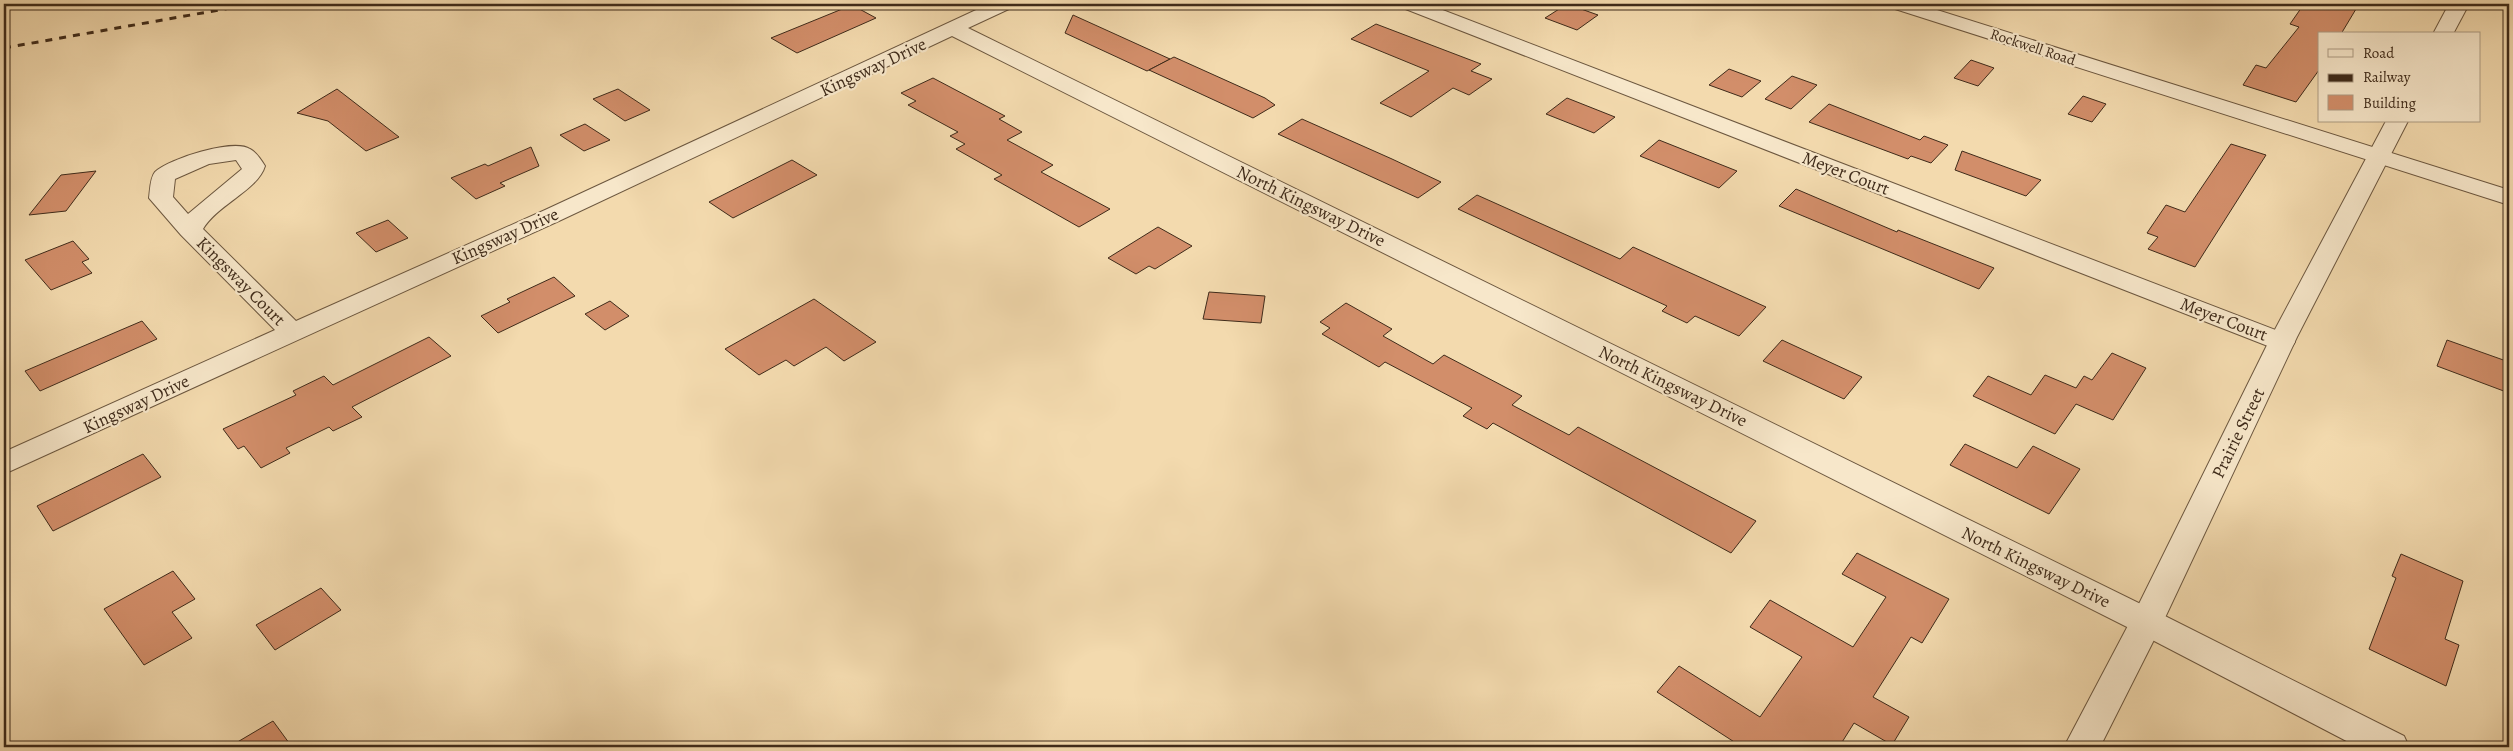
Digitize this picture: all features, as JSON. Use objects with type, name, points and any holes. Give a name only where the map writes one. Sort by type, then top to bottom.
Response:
[{"type":"street","name":"Kingsway Drive","points":[[4,464],[544,219],[1004,4]]},
{"type":"street","name":"Meyer Court","points":[[1410,4],[2282,342]]},
{"type":"street","name":"Rockwell Road","points":[[1899,4],[1946,10],[2168,90],[2509,198]]},
{"type":"street","points":[[2444,32],[2459,4]]},
{"type":"street","name":"North Kingsway Drive","points":[[953,29],[2147,622],[2391,747]]},
{"type":"street","name":"Prairie Street","points":[[2082,747],[2147,622],[2282,342],[2396,122]]},
{"type":"street","name":"Kingsway Court","points":[[190,230],[292,332]]},
{"type":"building","points":[[1567,4],[1598,15],[1577,30],[1545,18]]},
{"type":"building","points":[[2304,4],[2359,4],[2342,32],[2318,32],[2318,71],[2296,102],[2243,85],[2256,65],[2266,68],[2299,27],[2290,24]]},
{"type":"building","points":[[852,5],[876,18],[797,53],[771,38]]},
{"type":"building","points":[[1073,15],[1170,59],[1147,71],[1065,33]]},
{"type":"building","points":[[1376,24],[1481,64],[1471,71],[1492,79],[1469,95],[1453,88],[1411,117],[1380,103],[1429,71],[1351,39]]},
{"type":"building","points":[[1174,57],[1265,98],[1275,105],[1253,118],[1149,70]]},
{"type":"building","points":[[1971,60],[1994,68],[1978,86],[1954,78]]},
{"type":"building","points":[[1729,69],[1761,81],[1742,97],[1709,85]]},
{"type":"building","points":[[1792,76],[1817,85],[1791,109],[1765,99]]},
{"type":"building","points":[[933,78],[1005,116],[999,119],[1022,132],[1007,140],[1053,165],[1041,172],[1110,209],[1079,227],[994,179],[1002,175],[956,149],[965,144],[950,136],[958,132],[908,105],[916,101],[901,93]]},
{"type":"building","points":[[337,89],[399,137],[366,151],[328,121],[297,113]]},
{"type":"building","points":[[618,89],[650,110],[625,121],[593,99]]},
{"type":"building","points":[[2083,96],[2106,104],[2092,122],[2068,114]]},
{"type":"building","points":[[1567,98],[1615,117],[1594,133],[1546,114]]},
{"type":"building","points":[[1829,104],[1920,140],[1924,136],[1948,145],[1931,163],[1911,156],[1908,159],[1809,122]]},
{"type":"building","points":[[1302,119],[1441,182],[1418,198],[1278,134]]},
{"type":"building","points":[[585,124],[610,140],[584,151],[560,135]]},
{"type":"building","points":[[1659,140],[1737,171],[1719,188],[1640,156]]},
{"type":"building","points":[[2231,144],[2266,155],[2195,267],[2148,249],[2158,237],[2147,233],[2166,205],[2185,212]]},
{"type":"building","points":[[531,147],[539,166],[500,183],[505,186],[476,199],[451,178],[485,164],[488,166]]},
{"type":"building","points":[[1962,151],[2041,180],[2026,196],[1955,170]]},
{"type":"building","points":[[792,160],[817,175],[733,218],[709,202]]},
{"type":"building","points":[[96,171],[66,211],[29,215],[61,175]]},
{"type":"building","points":[[1796,189],[1897,232],[1898,230],[1994,268],[1979,289],[1779,206]]},
{"type":"building","points":[[1477,195],[1620,259],[1633,247],[1766,307],[1739,336],[1695,316],[1687,323],[1662,311],[1667,306],[1458,209]]},
{"type":"building","points":[[388,220],[408,238],[376,252],[356,233]]},
{"type":"building","points":[[1158,227],[1192,246],[1155,269],[1149,266],[1136,274],[1108,258]]},
{"type":"building","points":[[73,241],[89,259],[82,262],[92,273],[51,290],[25,260]]},
{"type":"building","points":[[554,277],[575,296],[498,333],[481,316],[510,302],[507,299]]},
{"type":"building","points":[[1209,292],[1265,296],[1261,323],[1203,319]]},
{"type":"building","points":[[814,299],[876,342],[844,361],[826,347],[794,366],[786,360],[759,375],[725,349]]},
{"type":"building","points":[[610,301],[629,316],[605,330],[585,314]]},
{"type":"building","points":[[1346,303],[1392,329],[1383,336],[1433,364],[1444,355],[1522,396],[1512,405],[1569,435],[1578,427],[1756,521],[1731,553],[1493,423],[1487,429],[1463,416],[1472,408],[1385,362],[1379,367],[1322,334],[1330,328],[1320,322]]},
{"type":"building","points":[[142,321],[157,339],[40,391],[25,371]]},
{"type":"building","points":[[429,337],[451,356],[352,407],[362,417],[333,431],[329,427],[286,448],[290,453],[261,468],[244,446],[238,449],[223,429],[296,395],[293,391],[324,376],[333,385]]},
{"type":"building","points":[[1782,340],[1862,377],[1844,399],[1763,361]]},
{"type":"building","points":[[2447,340],[2509,362],[2509,393],[2437,366]]},
{"type":"building","points":[[2112,353],[2146,368],[2113,420],[2076,404],[2055,434],[1973,396],[1988,376],[2031,395],[2045,375],[2076,388],[2084,376],[2092,380]]},
{"type":"building","points":[[1965,444],[2017,468],[2033,446],[2080,469],[2049,514],[1950,465]]},
{"type":"building","points":[[143,454],[161,477],[53,531],[37,506]]},
{"type":"building","points":[[1857,553],[1949,599],[1922,643],[1911,637],[1873,697],[1909,717],[1892,745],[1854,723],[1839,747],[1742,747],[1657,692],[1679,666],[1760,717],[1802,657],[1750,627],[1770,600],[1853,647],[1886,597],[1842,574]]},
{"type":"building","points":[[2401,554],[2463,581],[2445,639],[2459,645],[2446,686],[2369,649],[2396,578],[2392,576]]},
{"type":"building","points":[[173,571],[195,599],[172,612],[192,638],[144,665],[104,609]]},
{"type":"building","points":[[321,588],[341,610],[275,650],[256,625]]},
{"type":"building","points":[[273,721],[292,747],[229,747]]},
{"type":"railway","points":[[4,48],[253,4]]}]
